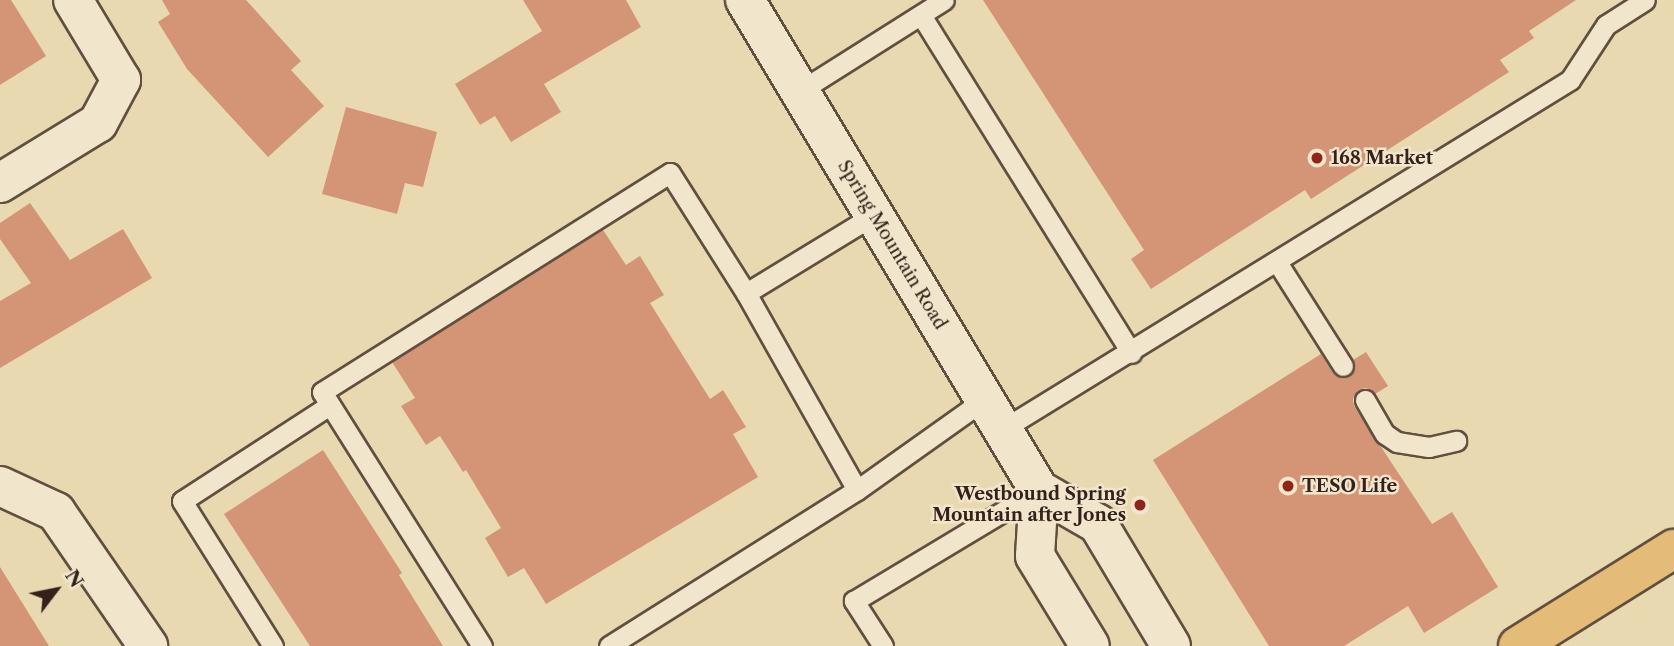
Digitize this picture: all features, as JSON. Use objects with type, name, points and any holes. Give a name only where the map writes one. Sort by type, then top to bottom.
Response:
[{"type":"main road","points":[[0,183],[98,123],[121,80],[73,0]]},
{"type":"main road","name":"Spring Mountain Road","points":[[752,3],[800,91],[1039,490],[1098,524],[1171,646]]},
{"type":"main road","points":[[0,486],[56,512],[148,646]]},
{"type":"main road","points":[[1039,490],[1035,556],[1090,646]]},
{"type":"main road","points":[[1518,646],[1674,549]]},
{"type":"lane","points":[[800,91],[944,0]]},
{"type":"lane","points":[[610,646],[857,490],[994,414],[1130,353],[1570,80],[1606,24],[1645,0]]},
{"type":"lane","points":[[921,15],[1130,353]]},
{"type":"lane","points":[[482,646],[322,392],[670,173],[746,293],[857,490]]},
{"type":"lane","points":[[746,293],[874,215]]},
{"type":"lane","points":[[1277,262],[1343,366]]},
{"type":"lane","points":[[1365,400],[1385,434],[1397,442],[1429,447],[1456,441]]},
{"type":"lane","points":[[273,646],[182,501],[330,405]]},
{"type":"lane","points":[[883,646],[854,601],[1039,490]]},
{"type":"building","points":[[0,0],[11,0],[46,56],[0,85]]},
{"type":"building","points":[[162,0],[246,0],[301,61],[291,70],[324,106],[268,157],[187,69],[158,22],[170,14]]},
{"type":"building","points":[[523,0],[626,0],[641,27],[544,84],[561,112],[511,142],[495,116],[480,125],[455,84],[542,31]]},
{"type":"building","points":[[983,0],[1576,0],[1529,31],[1534,38],[1500,60],[1509,72],[1311,199],[1305,190],[1151,289],[1131,259],[1144,250]]},
{"type":"building","points":[[346,107],[437,132],[423,187],[405,183],[397,214],[322,194]]},
{"type":"building","points":[[30,203],[70,260],[123,229],[152,278],[0,368],[0,301],[31,283],[0,239],[0,223]]},
{"type":"building","points":[[603,230],[626,265],[640,256],[664,295],[650,303],[710,399],[723,390],[746,427],[733,434],[758,477],[546,604],[524,568],[508,577],[485,538],[501,528],[466,470],[463,472],[440,436],[426,445],[401,406],[415,398],[392,362]]},
{"type":"building","name":"TESO Life","points":[[1366,352],[1388,386],[1375,394],[1366,388],[1358,390],[1353,399],[1354,406],[1432,524],[1452,512],[1498,587],[1424,633],[1408,606],[1344,646],[1269,646],[1153,460],[1321,354],[1333,373],[1344,378],[1354,371],[1353,360]]},
{"type":"building","points":[[323,450],[402,573],[399,575],[443,646],[310,646],[224,514]]},
{"type":"building","points":[[0,567],[49,646],[0,646]]},
{"type":"place","name":"168 Market","points":[[1317,158]]},
{"type":"place","name":"TESO Life","points":[[1288,486]]},
{"type":"place","name":"Westbound Spring Mountain after Jones","points":[[1140,505]]}]
